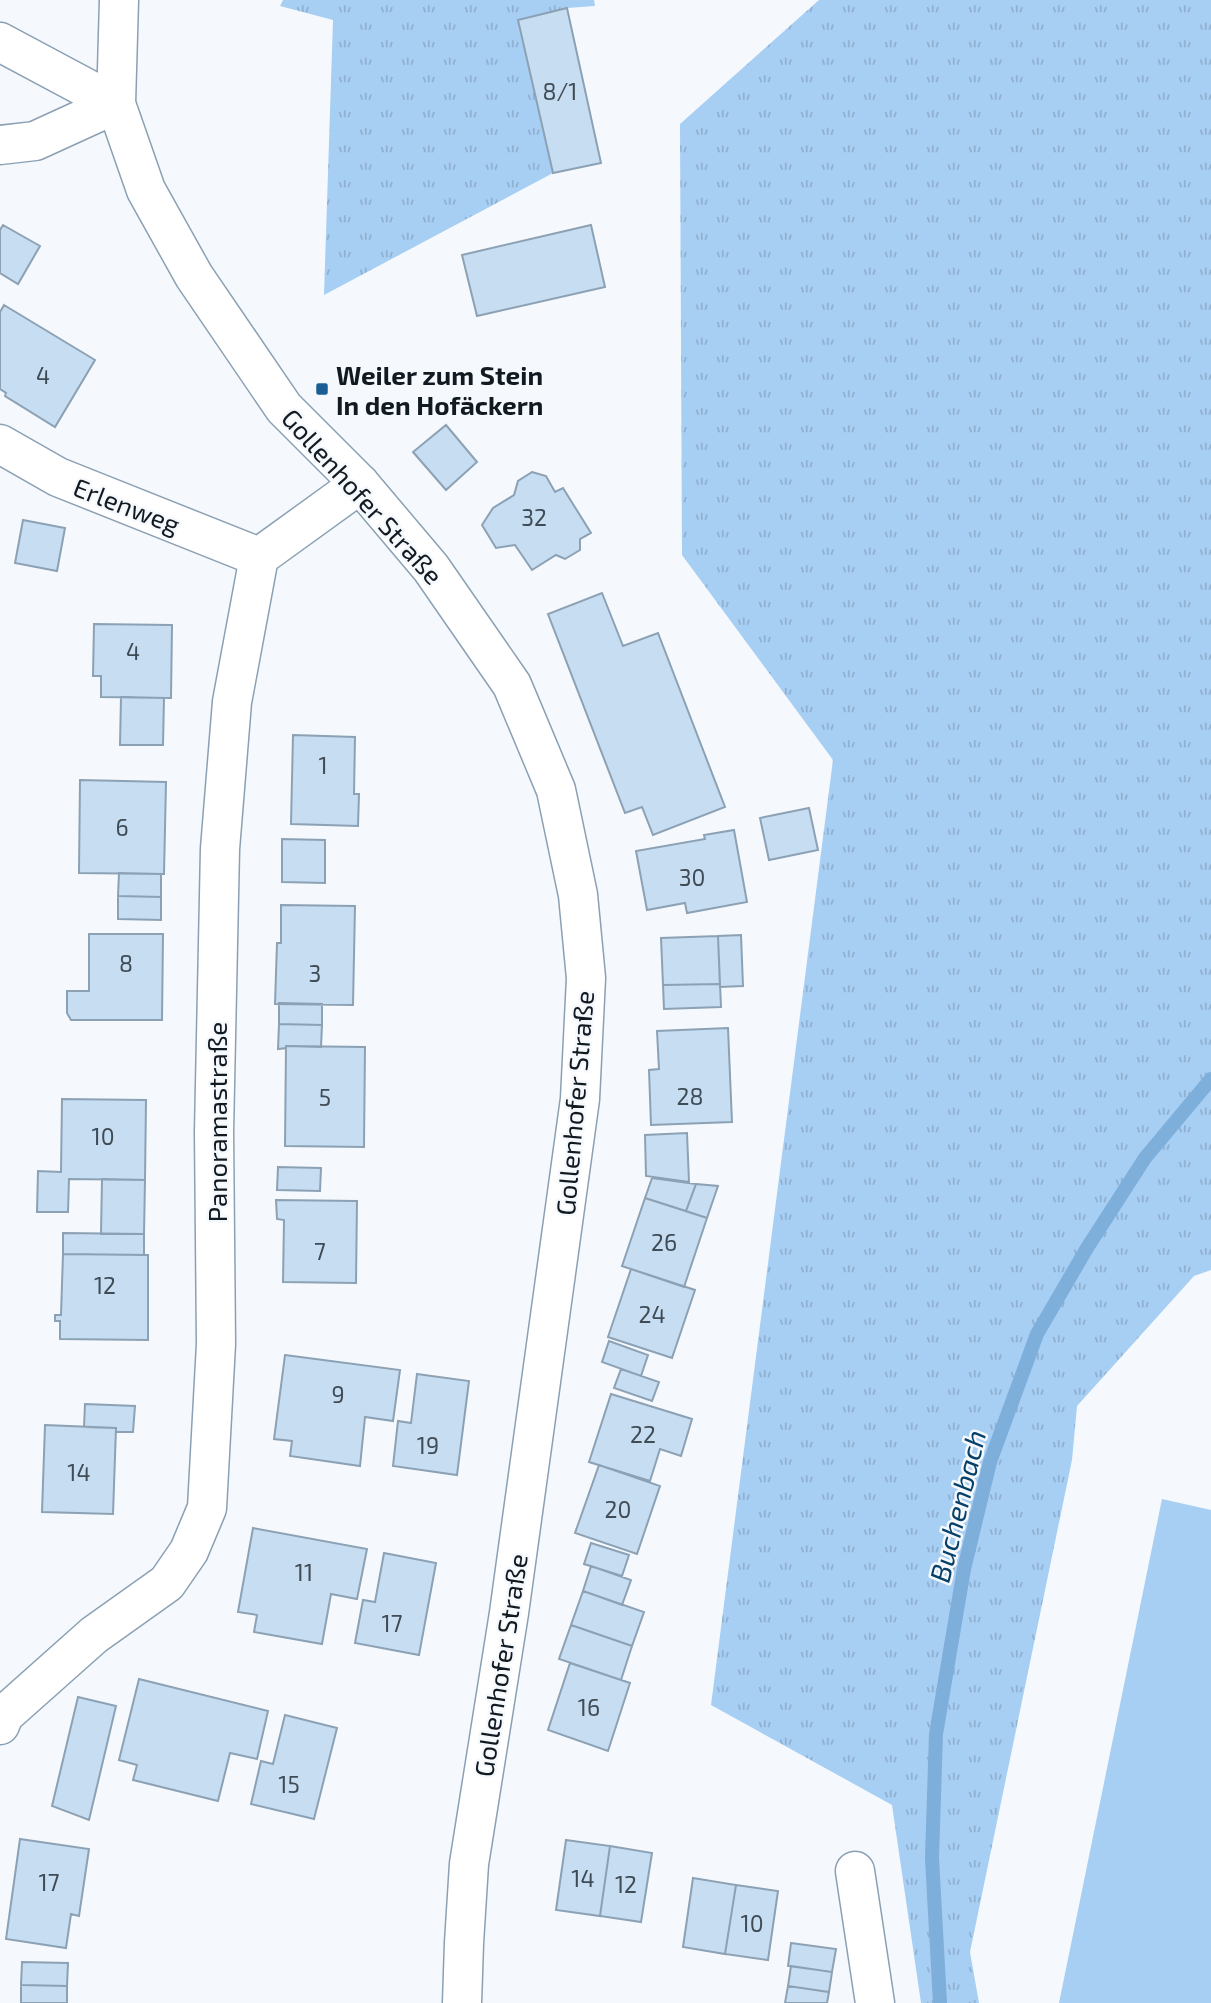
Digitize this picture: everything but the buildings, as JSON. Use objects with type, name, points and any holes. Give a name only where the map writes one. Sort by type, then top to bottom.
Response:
[{"type":"street","name":"Gollenhofer Straße","points":[[119,0],[116,104],[145,190],[194,276],[284,408],[360,484],[431,568],[512,685],[556,790],[578,895],[586,978],[578,1113],[509,1613],[470,1864],[462,2003]]},
{"type":"street","points":[[0,42],[116,104]]},
{"type":"street","points":[[0,145],[35,141],[116,104]]},
{"type":"street","name":"Erlenweg","points":[[0,444],[58,477],[258,557]]},
{"type":"street","points":[[258,557],[360,484]]},
{"type":"street","name":"Panoramastraße","points":[[1,1718],[94,1634],[167,1583],[189,1551],[207,1508],[216,1344],[214,1132],[220,849],[232,702],[258,557]]},
{"type":"street","points":[[855,1871],[875,2003]]},
{"type":"green space","points":[[283,0],[594,0],[595,6],[567,8],[518,20],[553,173],[324,295],[333,20],[280,6]]},
{"type":"green space","points":[[819,0],[1211,0],[1211,1270],[1194,1276],[1077,1406],[1072,1460],[970,1952],[979,2003],[921,2003],[892,1805],[711,1705],[833,760],[682,555],[680,124]]},
{"type":"green space","points":[[1162,1499],[1211,1510],[1211,2003],[1059,2003]]},
{"type":"waterway","name":"Buchenbach","points":[[940,2003],[932,1858],[936,1734],[964,1569],[990,1462],[1037,1334],[1087,1248],[1145,1158],[1211,1079]]},
{"type":"place","name":"Weiler zum Stein In den Hofäckern","points":[[322,389]]}]
